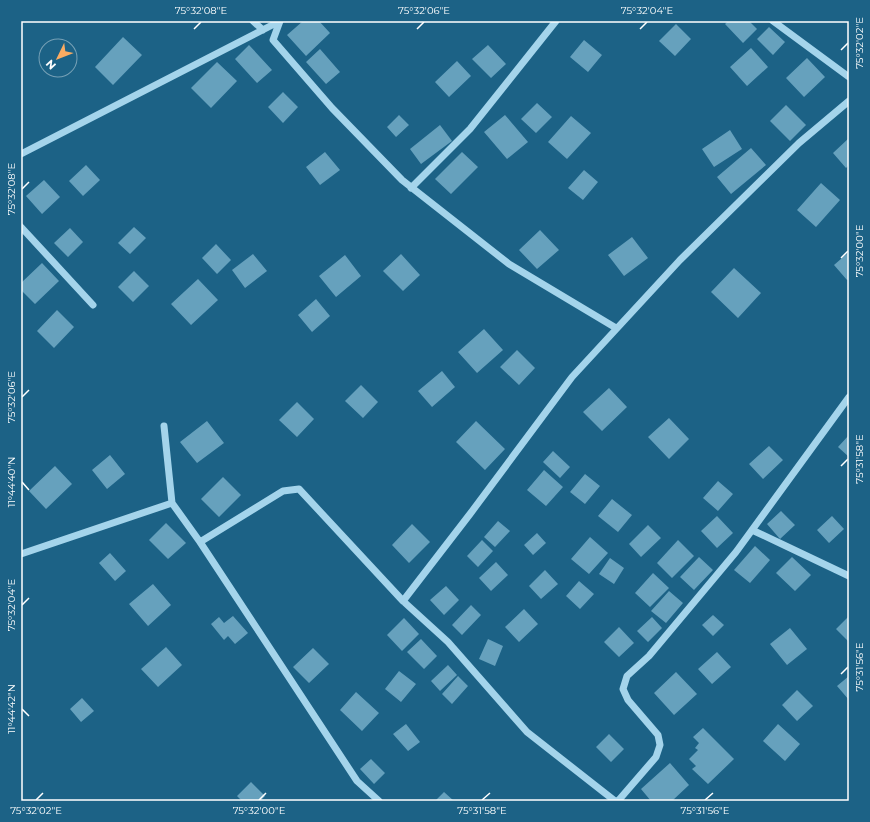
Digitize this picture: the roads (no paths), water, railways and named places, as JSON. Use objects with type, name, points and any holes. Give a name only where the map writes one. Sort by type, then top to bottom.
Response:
[{"type":"street","points":[[253,21],[262,30]]},
{"type":"street","points":[[21,154],[280,21]]},
{"type":"street","points":[[280,21],[273,40],[332,108],[411,188],[509,264],[616,328]]},
{"type":"street","points":[[411,188],[470,129],[556,21]]},
{"type":"street","points":[[773,21],[849,77]]},
{"type":"street","points":[[403,601],[572,377],[680,260],[799,143],[849,101]]},
{"type":"street","points":[[21,227],[93,305]]},
{"type":"street","points":[[618,801],[656,756],[660,745],[658,735],[628,700],[623,690],[627,676],[649,656],[736,552],[849,397]]},
{"type":"street","points":[[164,426],[172,503],[200,542],[357,781],[379,801]]},
{"type":"street","points":[[200,542],[283,491],[299,489],[403,601],[448,642],[527,732],[615,801]]},
{"type":"street","points":[[21,554],[172,503]]},
{"type":"street","points":[[752,530],[849,576]]}]
